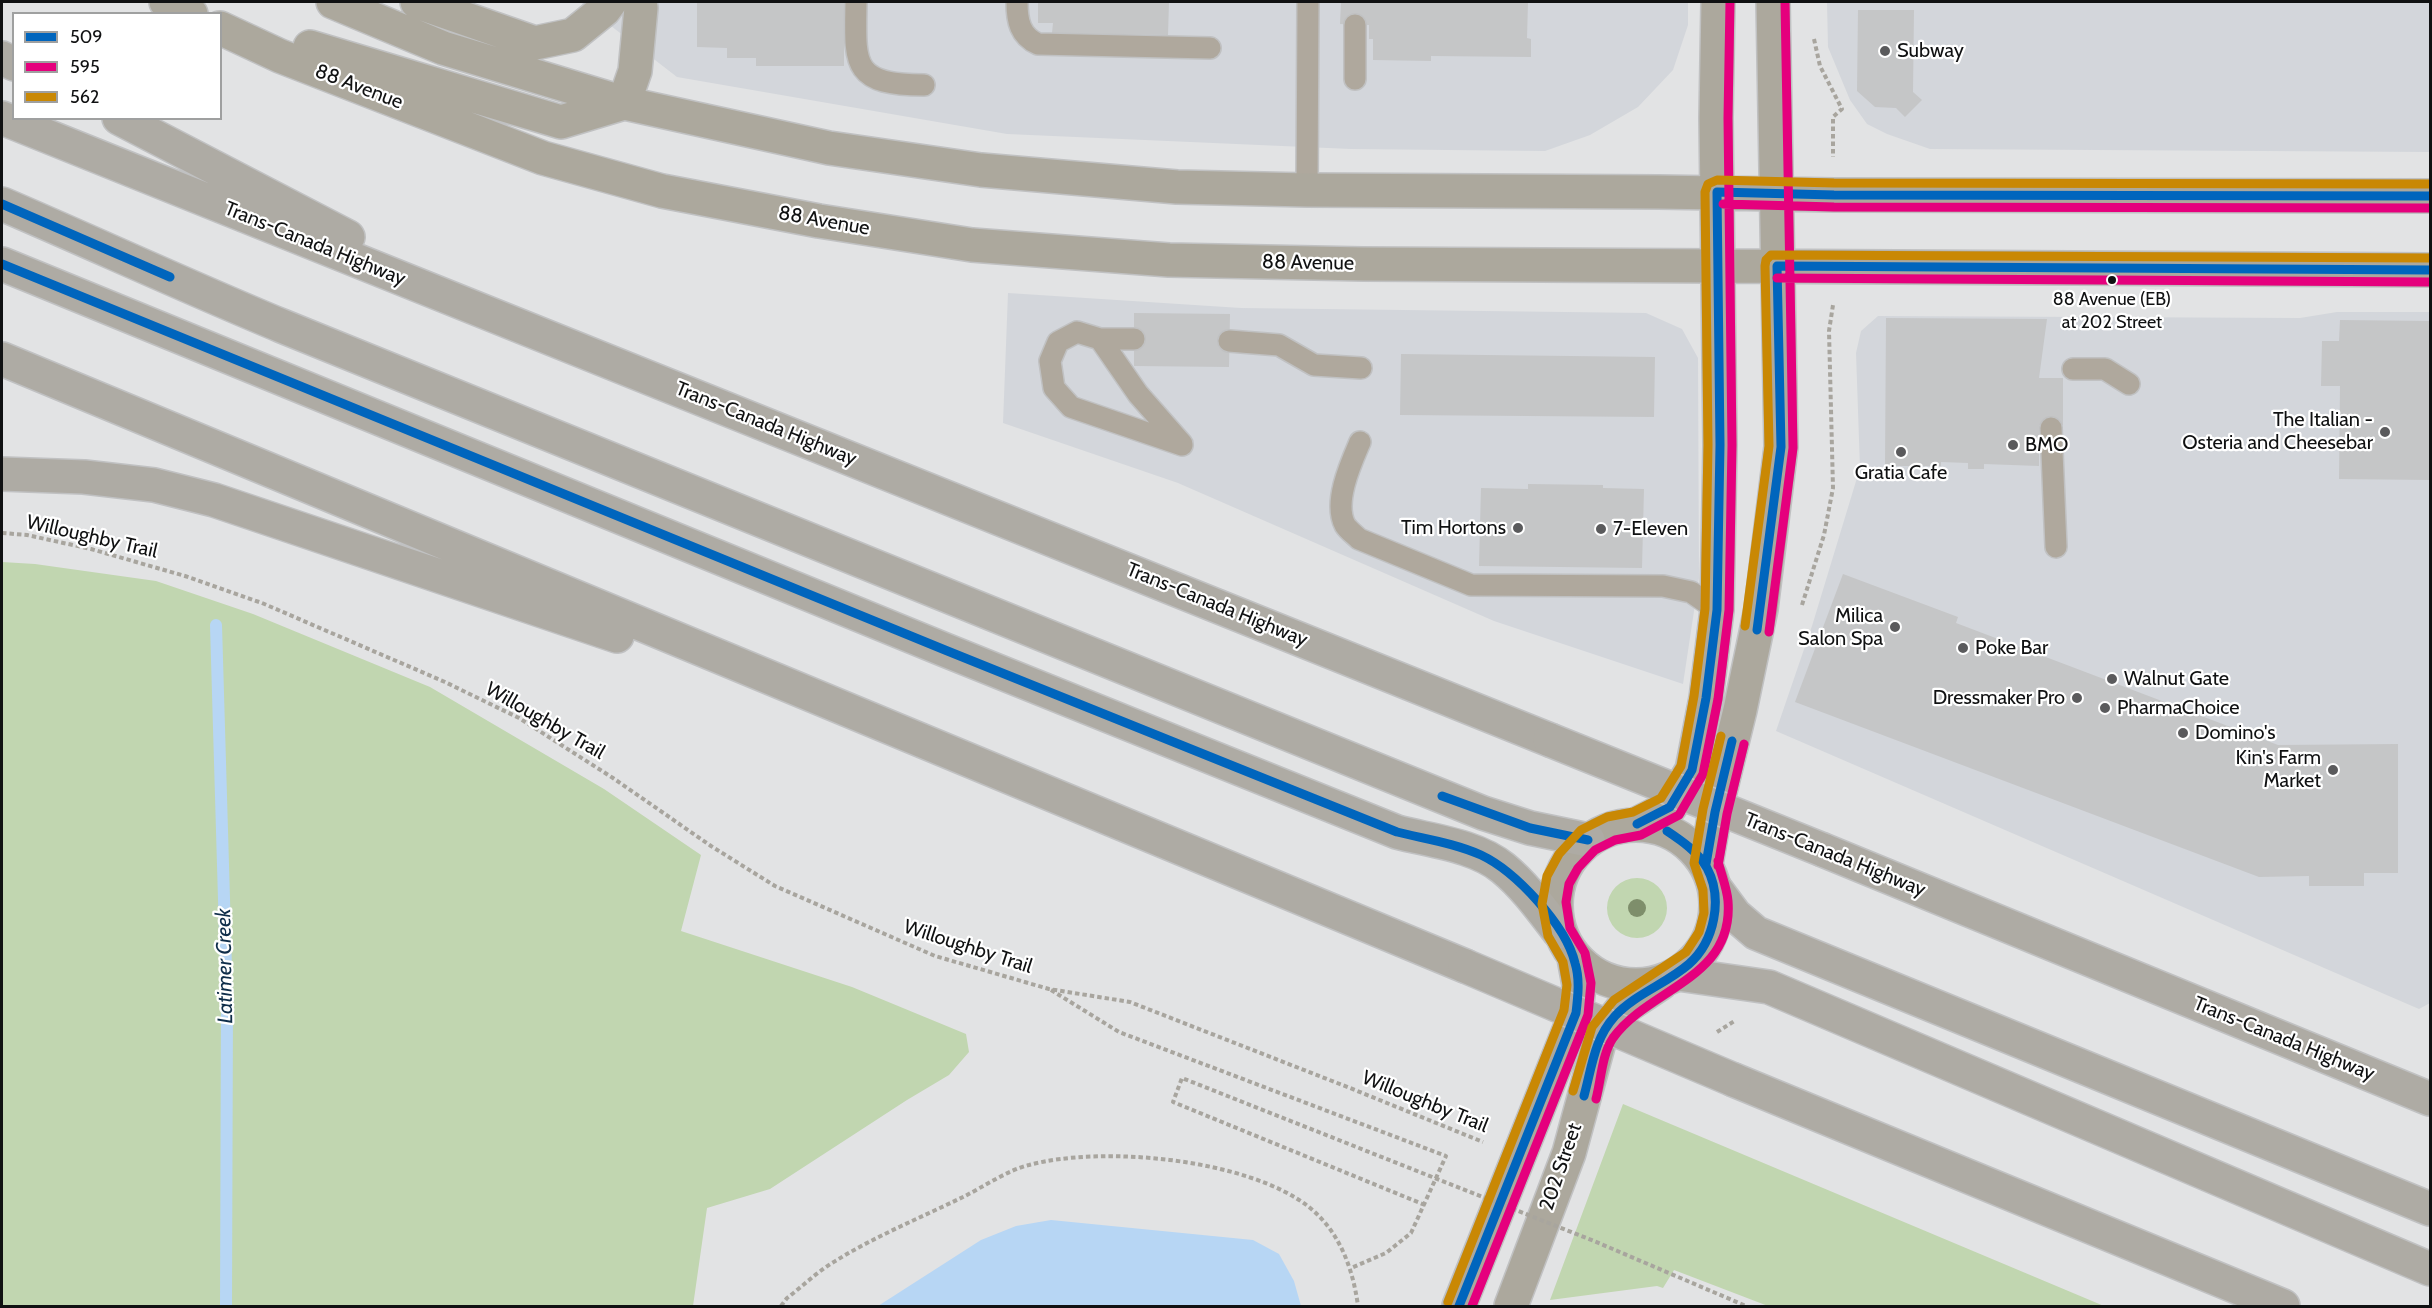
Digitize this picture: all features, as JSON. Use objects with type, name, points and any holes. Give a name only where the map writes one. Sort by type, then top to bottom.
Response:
[{"type":"highway","name":"Trans-Canada Highway","points":[[2,118],[525,329],[989,512],[2430,1099]]},
{"type":"highway","points":[[123,120],[525,329]]},
{"type":"highway","points":[[2,204],[279,324],[1179,687],[1483,813],[1530,828],[1588,840]]},
{"type":"highway","points":[[2,264],[945,650],[1397,832],[1462,848],[1483,856],[1502,867],[1536,902],[1566,945]]},
{"type":"highway","points":[[2,359],[2283,1306]]},
{"type":"highway","points":[[2,474],[84,477],[154,485],[214,500],[917,739]]},
{"type":"highway","points":[[1710,876],[1735,915],[1756,933],[2430,1209]]},
{"type":"highway","points":[[1670,978],[1769,987],[2430,1269]]},
{"type":"main road","points":[[333,2],[442,48],[624,103],[829,148],[981,170],[1177,187],[1307,190],[2430,196]]},
{"type":"main road","points":[[417,2],[535,43],[573,35],[604,10],[610,2]]},
{"type":"main road","points":[[624,103],[635,71],[640,2]]},
{"type":"main road","points":[[1459,1306],[1576,1013],[1579,985],[1554,902],[1558,880],[1568,861],[1588,840],[1611,828],[1637,824],[1670,807],[1692,770],[1706,698],[1717,610],[1720,445],[1717,192],[1718,2]]},
{"type":"main road","points":[[1566,945],[1588,970],[1620,985],[1637,986],[1670,978],[1695,961],[1710,937],[1716,914],[1710,876],[1715,812],[1740,710],[1761,609],[1781,447],[1773,2]]},
{"type":"main road","points":[[222,21],[561,122],[624,103]]},
{"type":"main road","name":"88 Avenue","points":[[222,29],[280,56],[543,158],[662,191],[842,225],[972,245],[1169,260],[1374,264],[2430,270]]},
{"type":"main road","points":[[1637,824],[1666,830],[1685,841],[1710,876]]},
{"type":"main road","name":"202 Street","points":[[1511,1306],[1569,1153],[1601,1035],[1622,1010],[1670,978]]},
{"type":"lane","points":[[856,2],[856,53],[864,70],[892,85],[924,85]]},
{"type":"lane","points":[[1017,2],[1020,27],[1027,39],[1038,44],[1210,48]]},
{"type":"lane","points":[[1307,190],[1308,2]]},
{"type":"lane","points":[[1355,25],[1355,79]]},
{"type":"lane","points":[[1100,339],[1138,394],[1182,445],[1071,407],[1054,388],[1050,361],[1058,342],[1077,332],[1100,339],[1134,339]]},
{"type":"lane","points":[[1229,340],[1279,345],[1314,365],[1361,368]]},
{"type":"lane","points":[[2073,369],[2105,369],[2129,384]]},
{"type":"lane","points":[[2051,428],[2056,547]]},
{"type":"lane","points":[[1360,442],[1344,481],[1342,504],[1345,525],[1359,539],[1471,585],[1663,586],[1691,592],[1717,610]]},
{"type":"path","points":[[1814,34],[1820,66],[1842,109],[1833,117]]},
{"type":"path","points":[[1824,535],[1833,488],[1829,331],[1835,298]]},
{"type":"path","name":"Willoughby Trail","points":[[2,533],[27,535],[91,549],[184,576],[262,603],[445,682],[519,718],[613,778],[711,846],[775,885],[935,956],[1049,989],[1130,1002],[1517,1156]]},
{"type":"path","name":"Willoughby Trail","points":[[1049,989],[1119,1032],[1446,1156],[1425,1206]]},
{"type":"path","points":[[1715,1032],[1745,1015]]},
{"type":"path","points":[[1351,1268],[1386,1253],[1411,1233],[1425,1206],[1173,1102],[1182,1078],[1594,1240],[1746,1306]]},
{"type":"path","points":[[781,1306],[787,1298],[837,1260],[1028,1165],[1081,1157],[1161,1158],[1240,1172],[1280,1187],[1311,1208],[1335,1236],[1351,1268],[1358,1306]]},
{"type":"path","points":[[1567,1233],[1571,1223]]},
{"type":"shaded area","points":[[580,2],[1688,2],[1688,25],[1673,70],[1638,107],[1590,135],[1545,151],[1351,149],[1007,134],[677,77]]},
{"type":"shaded area","points":[[1827,2],[2430,2],[2430,152],[1930,149],[1887,134],[1867,124],[1850,100],[1828,47]]},
{"type":"shaded area","points":[[1008,293],[1241,308],[1646,313],[1682,329],[1698,358],[1699,578],[1683,684],[1494,621],[1178,483],[1003,423]]},
{"type":"shaded area","name":"Walnut Gate","points":[[2337,312],[2430,312],[2430,1003],[2419,1009],[1776,731],[1812,626],[1860,468],[1856,353],[1861,331],[1878,316],[2300,318]]},
{"type":"green space","points":[[2,562],[35,564],[156,581],[253,614],[430,687],[604,789],[701,855],[681,931],[852,987],[966,1034],[969,1052],[949,1075],[770,1189],[707,1208],[693,1306],[2,1306]]},
{"type":"green space","points":[[1637,878],[1654,883],[1662,891],[1667,908],[1662,925],[1654,933],[1637,938],[1620,933],[1612,925],[1607,908],[1612,891],[1620,883]]},
{"type":"green space","points":[[1623,1104],[2104,1306],[1768,1306],[1674,1270],[1663,1288],[1657,1286],[1550,1300]]},
{"type":"water","points":[[1051,1220],[1253,1240],[1279,1254],[1294,1281],[1301,1306],[878,1306],[981,1240],[1016,1226]]},
{"type":"building","points":[[697,2],[844,2],[844,66],[756,66],[756,58],[727,58],[727,48],[697,47]]},
{"type":"building","points":[[1038,2],[1169,2],[1168,35],[1052,33],[1053,23],[1038,23]]},
{"type":"building","points":[[1341,2],[1528,2],[1527,38],[1531,39],[1531,57],[1431,56],[1431,61],[1373,60],[1373,39],[1369,39],[1369,25],[1340,24]]},
{"type":"building","name":"Subway","points":[[1858,10],[1914,10],[1913,92],[1922,100],[1905,117],[1896,108],[1875,107],[1857,91]]},
{"type":"building","points":[[1134,313],[1230,314],[1229,367],[1134,366]]},
{"type":"building","points":[[1886,318],[2047,319],[2039,378],[2063,378],[2063,425],[2039,425],[2039,466],[1984,464],[1984,469],[1968,469],[1968,463],[1941,462],[1941,466],[1885,466]]},
{"type":"building","name":"The Italian - Osteria and Cheesebar","points":[[2340,320],[2430,321],[2430,480],[2339,479],[2340,386],[2321,386],[2322,341],[2339,341]]},
{"type":"building","points":[[1401,354],[1655,357],[1654,417],[1400,415]]},
{"type":"building","points":[[1528,484],[1603,485],[1603,488],[1644,489],[1642,568],[1479,566],[1481,488],[1528,489]]},
{"type":"building","points":[[1843,574],[1958,617],[1956,623],[2278,745],[2398,744],[2398,873],[2364,873],[2364,886],[2309,886],[2309,876],[2259,877],[1795,702]]},
{"type":"waterway","name":"Latimer Creek","points":[[216,625],[227,1002],[226,1306]]},
{"type":"transit line","name":"595","points":[[1472,1306],[1588,1015],[1591,983],[1585,953],[1570,928],[1566,902],[1569,884],[1578,868],[1595,850],[1615,840],[1641,835],[1679,815],[1703,774],[1718,699],[1729,610],[1732,445],[1728,118],[1730,2]]},
{"type":"transit line","name":"595","points":[[1769,632],[1793,448],[1785,2]]},
{"type":"transit line","name":"562","points":[[1448,1302],[1564,1010],[1567,985],[1563,962],[1548,936],[1542,904],[1547,876],[1559,854],[1581,830],[1607,817],[1633,812],[1661,798],[1681,766],[1694,696],[1705,609],[1708,445],[1705,192],[1708,184],[1717,180],[1834,183],[2430,184]]},
{"type":"transit line","name":"509","points":[[1637,824],[1670,807],[1692,770],[1706,698],[1717,610],[1720,445],[1717,192],[1834,195],[2430,196]]},
{"type":"transit line","name":"509","points":[[2,204],[170,277]]},
{"type":"transit line","name":"595","points":[[1723,204],[1834,207],[2430,208]]},
{"type":"transit line","name":"562","points":[[1745,626],[1769,446],[1765,266],[1766,260],[1771,255],[2430,258]]},
{"type":"transit line","name":"509","points":[[2,264],[945,650],[1397,832],[1460,847],[1481,855],[1509,873],[1550,916],[1570,948],[1577,969],[1576,1013],[1459,1306]]},
{"type":"transit line","name":"509","points":[[1757,630],[1781,447],[1777,266],[2430,270]]},
{"type":"transit line","name":"595","points":[[1777,278],[2430,282]]},
{"type":"transit line","name":"562","points":[[1573,1091],[1592,1027],[1614,1000],[1686,952],[1699,932],[1704,913],[1703,890],[1694,863],[1703,809],[1721,736]]},
{"type":"transit line","name":"509","points":[[1706,864],[1715,812],[1732,741]]},
{"type":"transit line","name":"595","points":[[1718,866],[1727,814],[1744,744]]},
{"type":"transit line","name":"509","points":[[1442,796],[1530,828],[1588,840]]},
{"type":"transit line","name":"509","points":[[1584,1096],[1598,1044],[1608,1025],[1632,1001],[1689,964],[1705,944],[1714,919],[1715,892],[1707,868],[1694,852],[1667,831]]},
{"type":"transit line","name":"595","points":[[1596,1099],[1604,1059],[1613,1038],[1647,1006],[1687,980],[1718,948],[1726,927],[1728,901],[1718,861]]},
{"type":"place","name":"Subway","points":[[1885,51]]},
{"type":"place","name":"88 Avenue (EB) at 202 Street","points":[[2112,280]]},
{"type":"place","name":"The Italian - Osteria and Cheesebar","points":[[2385,432]]},
{"type":"place","name":"BMO","points":[[2013,445]]},
{"type":"place","name":"Gratia Cafe","points":[[1901,452]]},
{"type":"place","name":"Tim Hortons","points":[[1518,528]]},
{"type":"place","name":"7-Eleven","points":[[1601,529]]},
{"type":"place","name":"Milica Salon Spa","points":[[1895,627]]},
{"type":"place","name":"Poke Bar","points":[[1963,648]]},
{"type":"place","name":"Walnut Gate","points":[[2112,679]]},
{"type":"place","name":"Dressmaker Pro","points":[[2077,698]]},
{"type":"place","name":"PharmaChoice","points":[[2105,708]]},
{"type":"place","name":"Domino's","points":[[2183,733]]},
{"type":"place","name":"Kin's Farm Market","points":[[2333,770]]}]
